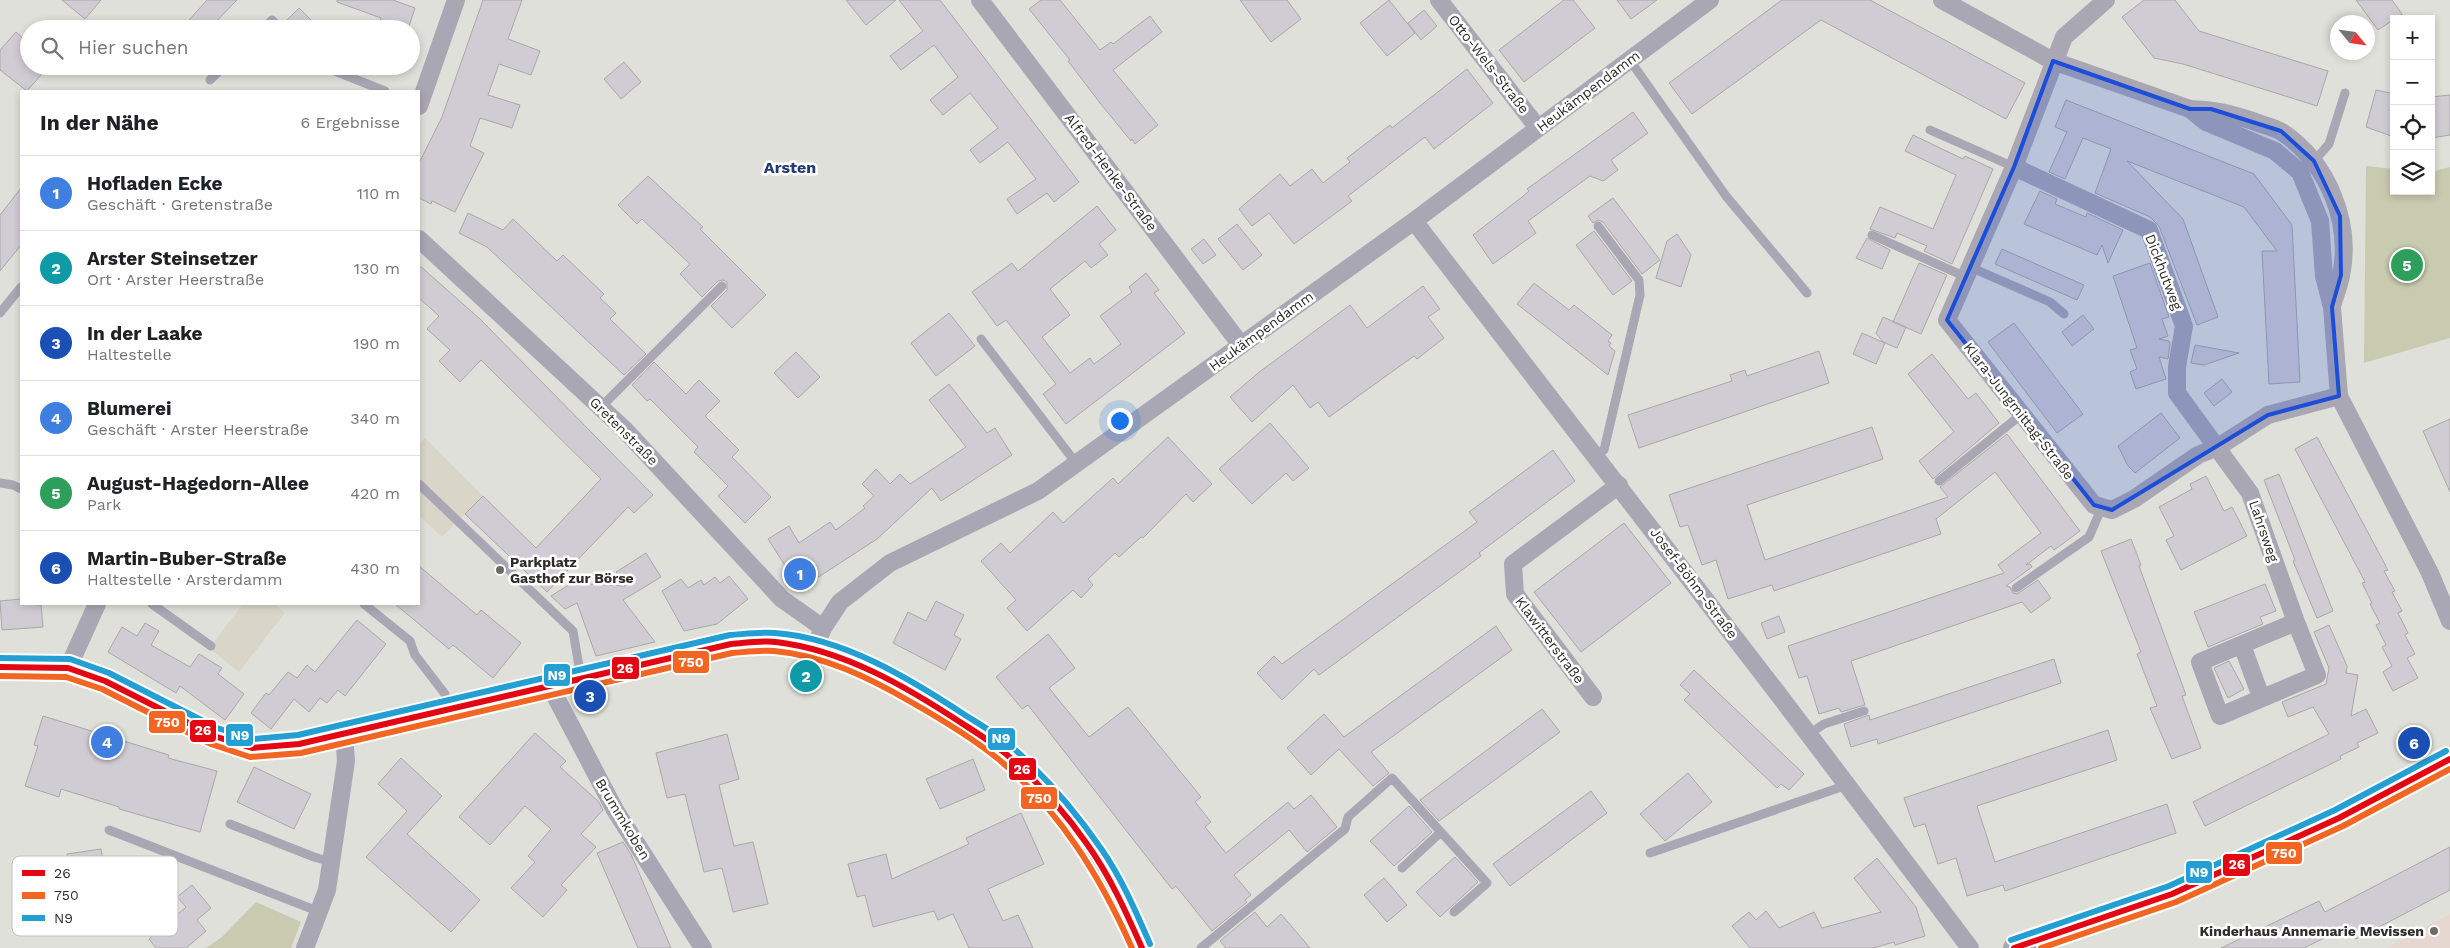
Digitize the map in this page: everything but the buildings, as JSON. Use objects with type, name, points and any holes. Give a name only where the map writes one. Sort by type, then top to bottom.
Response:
[{"type":"street","points":[[420,102],[456,0]]},
{"type":"street","name":"Alfred-Henke-Straße","points":[[980,0],[1241,345]]},
{"type":"street","name":"Otto-Wels-Straße","points":[[1439,0],[1538,128]]},
{"type":"street","name":"Heukämpendamm","points":[[814,650],[823,628],[840,602],[890,563],[1038,491],[1414,221],[1710,0]]},
{"type":"street","points":[[1942,0],[2053,61],[2190,109],[2211,109],[2281,131],[2314,161],[2326,178],[2340,216],[2343,246],[2341,276],[2332,307]]},
{"type":"street","name":"Klara-Jungmittag-Straße","points":[[2102,507],[2094,505],[1946,320],[2014,167],[2053,61],[2064,37],[2106,0]]},
{"type":"street","points":[[2190,109],[2206,122],[2275,151],[2300,172],[2320,221],[2324,276],[2332,307],[2339,396],[2430,573],[2450,620]]},
{"type":"street","name":"Dickhutweg","points":[[2014,167],[2149,230],[2184,326],[2177,367],[2177,393],[2218,447]]},
{"type":"street","name":"Josef-Böhm-Straße","points":[[1414,221],[1619,485],[1970,948]]},
{"type":"street","name":"Gretenstraße","points":[[420,240],[624,429],[782,599],[823,628]]},
{"type":"street","points":[[2102,507],[2112,510],[2134,499],[2198,455],[2218,447],[2268,414],[2339,396]]},
{"type":"street","name":"Lahrsweg","points":[[2218,447],[2250,493],[2317,675],[2261,697],[2220,716],[2200,662],[2296,622]]},
{"type":"street","name":"Klawitterstraße","points":[[1592,697],[1514,594],[1513,564],[1619,485]]},
{"type":"street","points":[[68,668],[97,605]]},
{"type":"street","points":[[0,668],[68,668],[105,682],[214,736],[252,748],[299,744],[731,644],[776,642],[814,650],[864,669],[901,687],[942,710],[1006,754],[1058,808],[1088,845],[1112,884],[1142,948]]},
{"type":"street","points":[[2242,645],[2261,697]]},
{"type":"street","name":"Brummkoben","points":[[550,686],[615,810],[702,948]]},
{"type":"street","points":[[305,948],[321,912],[327,890],[346,761],[344,734]]},
{"type":"street","points":[[2014,948],[2172,894],[2338,818],[2450,760]]},
{"type":"lane","points":[[1629,60],[1726,196],[1807,293]]},
{"type":"lane","points":[[210,80],[215,75]]},
{"type":"lane","points":[[345,75],[382,90]]},
{"type":"lane","points":[[2314,161],[2329,144],[2346,93]]},
{"type":"lane","points":[[1930,130],[2014,167]]},
{"type":"lane","points":[[1595,456],[1604,450],[1640,296],[1639,280],[1598,226]]},
{"type":"lane","points":[[1872,235],[2050,302],[2064,314]]},
{"type":"lane","points":[[601,407],[722,286]]},
{"type":"lane","points":[[0,313],[20,292]]},
{"type":"lane","points":[[981,340],[1076,463]]},
{"type":"lane","points":[[1939,481],[2022,414]]},
{"type":"lane","points":[[0,483],[13,485],[20,488]]},
{"type":"lane","points":[[420,485],[573,631],[581,678]]},
{"type":"lane","points":[[2016,588],[2089,537],[2102,507]]},
{"type":"lane","points":[[153,605],[211,646]]},
{"type":"lane","points":[[365,605],[410,641],[415,655],[445,694],[447,710]]},
{"type":"lane","points":[[1809,734],[1824,724],[1864,711]]},
{"type":"lane","points":[[1201,948],[1345,828],[1348,817],[1392,778],[1487,883],[1454,912]]},
{"type":"lane","points":[[1650,853],[1847,784]]},
{"type":"lane","points":[[230,824],[331,862]]},
{"type":"lane","points":[[109,830],[176,856]]},
{"type":"lane","points":[[1402,868],[1441,832]]},
{"type":"lane","points":[[178,857],[321,912]]},
{"type":"highlighted area","points":[[2053,61],[2190,109],[2211,109],[2281,131],[2314,161],[2340,216],[2341,275],[2332,307],[2339,396],[2268,415],[2112,510],[2094,505],[1947,320],[2014,167]]},
{"type":"shaded area","points":[[425,438],[483,496],[442,537],[420,517],[420,444]]},
{"type":"shaded area","points":[[242,605],[275,605],[285,613],[239,672],[209,648]]},
{"type":"shaded area","name":"Kinderhaus Annemarie Mevissen","points":[[2450,914],[2450,948],[2387,948]]},
{"type":"green space","points":[[2366,166],[2390,169],[2390,195],[2435,195],[2435,171],[2450,167],[2450,338],[2364,363]]},
{"type":"green space","points":[[256,902],[301,922],[291,948],[206,948],[222,937]]},
{"type":"transit line","name":"N9","points":[[0,658],[70,659],[109,673],[217,728],[253,739],[298,735],[730,635],[775,633],[800,636],[850,651],[898,674],[983,726],[1012,747],[1037,770],[1060,796],[1102,850],[1122,884],[1150,944]]},
{"type":"transit line","name":"26","points":[[0,667],[68,668],[105,681],[214,736],[252,748],[299,744],[731,644],[771,641],[801,646],[850,662],[897,684],[942,710],[1006,754],[1050,797],[1087,844],[1110,881],[1142,948]]},
{"type":"transit line","name":"750","points":[[0,676],[66,677],[102,689],[211,744],[250,757],[301,753],[732,653],[774,651],[810,657],[863,676],[895,693],[956,729],[997,758],[1040,799],[1076,845],[1106,895],[1132,948]]},
{"type":"transit line","name":"N9","points":[[2011,940],[2169,886],[2335,810],[2446,751]]},
{"type":"transit line","name":"26","points":[[2014,948],[2172,894],[2339,818],[2450,759]]},
{"type":"transit line","name":"750","points":[[2041,948],[2176,902],[2343,826],[2450,769]]},
{"type":"place","name":"August-Hagedorn-Allee","points":[[2407,265]]},
{"type":"place","name":"Parkplatz Gasthof zur Börse","points":[[500,570]]},
{"type":"place","name":"Hofladen Ecke","points":[[800,574]]},
{"type":"place","name":"Arster Steinsetzer","points":[[806,676]]},
{"type":"place","name":"In der Laake","points":[[590,696]]},
{"type":"place","name":"Blumerei","points":[[107,742]]},
{"type":"place","name":"Martin-Buber-Straße","points":[[2414,743]]},
{"type":"place","name":"Kinderhaus Annemarie Mevissen","points":[[2434,931]]},
{"type":"district","name":"Arsten","points":[[790,167]]}]
